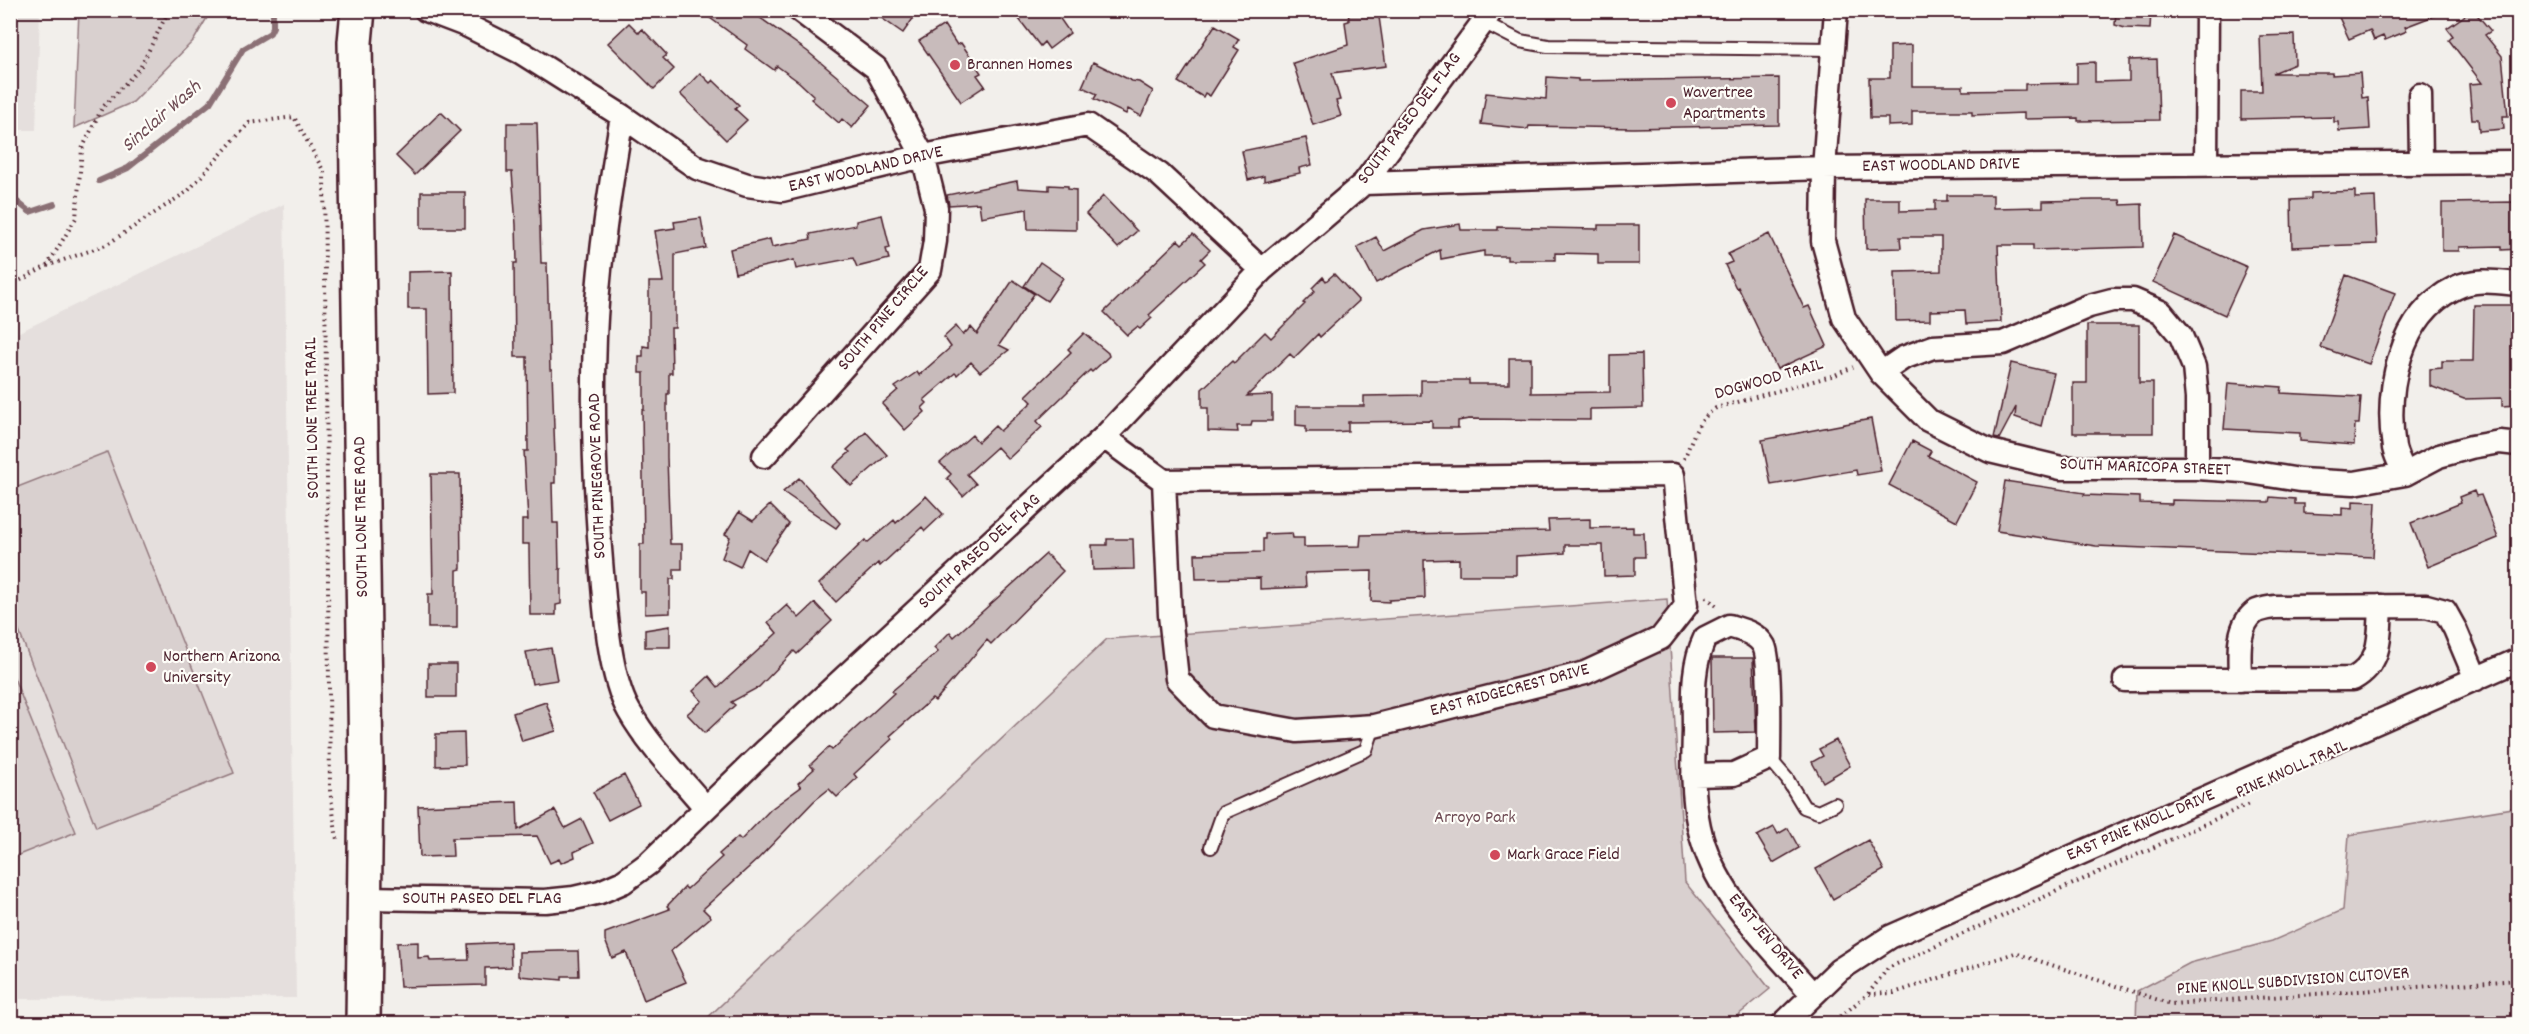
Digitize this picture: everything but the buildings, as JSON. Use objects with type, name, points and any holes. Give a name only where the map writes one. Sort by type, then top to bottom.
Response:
[{"type":"main road","name":"SOUTH LONE TREE ROAD","points":[[358,10],[355,42],[366,767],[363,1023]]},
{"type":"street","name":"EAST WOODLAND DRIVE","points":[[426,10],[468,26],[522,53],[622,116],[697,168],[747,185],[782,190],[923,156],[1088,125],[1159,174],[1262,270]]},
{"type":"street","name":"SOUTH PINE CIRCLE","points":[[764,456],[930,270],[936,208],[923,156],[876,68],[799,10]]},
{"type":"street","name":"SOUTH MARICOPA STREET","points":[[1836,10],[1824,168],[1823,241],[1844,318],[1875,364],[1928,420],[1990,451],[2061,468],[2197,468],[2243,471],[2300,480],[2354,483],[2404,474],[2439,456],[2471,447],[2500,442],[2518,444]]},
{"type":"street","points":[[2206,163],[2207,10]]},
{"type":"street","name":"SOUTH PASEO DEL FLAG","points":[[364,898],[545,901],[574,898],[600,892],[623,882],[649,863],[686,830],[705,807],[1104,437],[1262,270],[1364,183],[1487,16]]},
{"type":"street","points":[[2420,95],[2421,161]]},
{"type":"street","name":"SOUTH PINEGROVE ROAD","points":[[622,116],[609,194],[595,334],[593,408],[596,496],[604,601],[613,665],[628,710],[705,807]]},
{"type":"street","name":"EAST WOODLAND DRIVE","points":[[1364,183],[1824,168],[2421,161],[2518,162]]},
{"type":"street","points":[[2404,474],[2394,450],[2392,404],[2400,352],[2423,309],[2456,287],[2483,280],[2518,284]]},
{"type":"street","points":[[1875,364],[1903,358],[1933,347],[2003,343],[2089,306],[2112,300],[2133,300],[2161,312],[2181,336],[2194,367],[2197,398],[2197,468]]},
{"type":"street","points":[[1104,437],[1164,481],[1673,475]]},
{"type":"street","name":"EAST RIDGECREST DRIVE","points":[[1164,481],[1170,615],[1177,679],[1213,716],[1297,731],[1374,726],[1585,673],[1661,638],[1686,606],[1673,475]]},
{"type":"street","points":[[2240,680],[2240,641],[2245,625],[2256,611],[2274,607],[2381,606],[2426,606],[2445,611],[2476,679]]},
{"type":"street","points":[[2125,680],[2353,679],[2364,672],[2374,660],[2378,647],[2381,606]]},
{"type":"street","points":[[1693,775],[1734,774],[1769,758],[1767,662],[1764,646],[1752,633],[1729,626]]},
{"type":"street","name":"EAST JEN DRIVE","points":[[1729,626],[1705,638],[1695,663],[1693,775],[1699,828],[1710,860],[1733,903],[1813,995]]},
{"type":"street","name":"EAST PINE KNOLL DRIVE","points":[[1783,1023],[1839,970],[1890,937],[2518,660]]},
{"type":"lane","points":[[1487,16],[1520,41],[1548,46],[1833,49]]},
{"type":"lane","points":[[1211,847],[1223,813],[1366,750],[1374,726]]},
{"type":"lane","points":[[1769,758],[1787,779],[1804,807],[1818,812],[1834,804]]},
{"type":"path","points":[[10,286],[47,266],[76,219],[81,149],[102,108],[140,68],[169,10]]},
{"type":"path","name":"SOUTH LONE TREE TRAIL","points":[[47,266],[106,245],[188,191],[249,123],[294,117],[324,172],[330,790],[338,845]]},
{"type":"path","name":"DOGWOOD TRAIL","points":[[1673,475],[1685,457],[1696,426],[1704,415],[1716,408],[1875,364]]},
{"type":"path","points":[[1685,596],[1701,595],[1710,599],[1729,626]]},
{"type":"path","name":"PINE KNOLL TRAIL","points":[[1831,1023],[1868,994],[1888,968],[2258,801]]},
{"type":"path","name":"PINE KNOLL SUBDIVISION CUTOVER","points":[[1868,994],[1894,993],[2015,953],[2171,1004],[2518,980]]},
{"type":"shaded area","points":[[10,11],[40,11],[36,130],[11,130]]},
{"type":"shaded area","name":"Northern Arizona University","points":[[284,204],[296,998],[11,999],[11,336]]},
{"type":"green space","points":[[79,10],[211,11],[194,40],[133,102],[74,128]]},
{"type":"green space","points":[[107,452],[234,773],[96,827],[11,611],[10,490]]},
{"type":"green space","name":"Arroyo Park","points":[[1667,599],[1685,882],[1770,989],[1727,1024],[701,1024],[1107,639]]},
{"type":"green space","points":[[10,668],[76,832],[11,858],[10,858]]},
{"type":"green space","points":[[2518,807],[2518,1023],[2136,1023],[2137,991],[2190,963],[2272,941],[2343,910],[2349,835]]},
{"type":"waterway","name":"Sinclair Wash","points":[[99,181],[128,168],[210,103],[243,49],[270,33],[273,27],[273,10]]},
{"type":"waterway","name":"Sinclair Wash","points":[[10,202],[15,200],[30,212],[54,204]]},
{"type":"place","name":"Brannen Homes","points":[[955,65]]},
{"type":"place","name":"Wavertree Apartments","points":[[1671,103]]},
{"type":"place","name":"Northern Arizona University","points":[[151,667]]},
{"type":"place","name":"Mark Grace Field","points":[[1495,855]]}]
